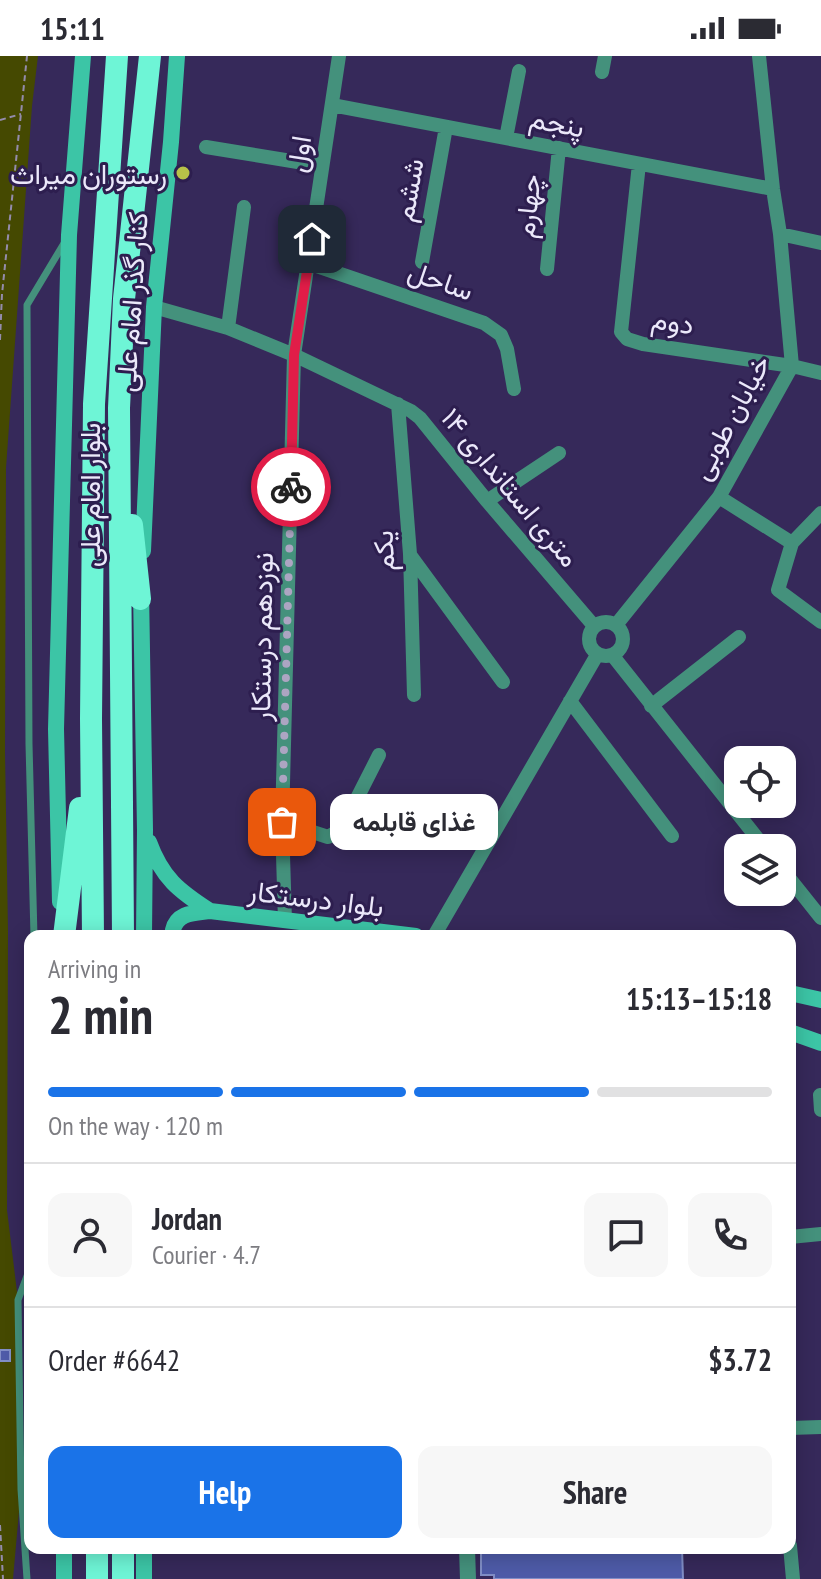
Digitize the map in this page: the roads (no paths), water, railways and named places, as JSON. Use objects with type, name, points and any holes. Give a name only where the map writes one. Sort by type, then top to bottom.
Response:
[{"type":"highway","name":"بلوار امام علی","points":[[93,930],[94,404],[117,56]]},
{"type":"highway","name":"بلوار امام علی","points":[[123,930],[119,408],[124,299],[150,56]]},
{"type":"highway","points":[[119,408],[140,599]]},
{"type":"highway","points":[[64,930],[91,719]]},
{"type":"highway","points":[[97,1554],[97,1579]]},
{"type":"highway","points":[[123,1554],[123,1579]]},
{"type":"main road","points":[[63,930],[56,729],[69,235],[83,56]]},
{"type":"main road","name":"کنار گذر امام علی","points":[[144,930],[140,599],[154,307],[177,56]]},
{"type":"main road","points":[[145,830],[157,864],[181,892],[210,911]]},
{"type":"main road","points":[[173,930],[178,919],[188,913],[210,911]]},
{"type":"main road","name":"بلوار درستکار","points":[[210,911],[364,930]]},
{"type":"main road","points":[[796,993],[818,994]]},
{"type":"main road","points":[[796,1034],[821,1043]]},
{"type":"main road","points":[[64,1554],[64,1579]]},
{"type":"main road","points":[[144,1554],[144,1579]]},
{"type":"street","name":"اول","points":[[294,355],[339,56]]},
{"type":"street","points":[[602,72],[605,56]]},
{"type":"street","name":"خیابان طوبی","points":[[616,625],[719,497],[792,366],[759,56]]},
{"type":"street","points":[[506,138],[519,71]]},
{"type":"street","name":"پنجم","points":[[332,105],[773,189]]},
{"type":"street","name":"ششم","points":[[422,262],[446,127]]},
{"type":"street","points":[[206,147],[322,166]]},
{"type":"street","name":"چهارم","points":[[547,269],[559,148]]},
{"type":"street","name":"دوم","points":[[639,164],[621,332],[627,339],[643,344],[792,366]]},
{"type":"street","points":[[228,328],[244,207]]},
{"type":"street","points":[[780,234],[821,243]]},
{"type":"street","name":"ساحل","points":[[308,263],[484,323],[501,335],[507,349],[514,389]]},
{"type":"street","name":"۱۴ متری استانداری","points":[[154,307],[228,328],[294,355],[398,404],[420,418],[594,626]]},
{"type":"street","name":"نوزدهم درستکار","points":[[285,921],[282,822],[294,355]]},
{"type":"street","points":[[792,366],[821,373]]},
{"type":"street","name":"یکم","points":[[398,404],[410,554],[414,695]]},
{"type":"street","points":[[487,501],[559,453]]},
{"type":"street","points":[[719,497],[792,543]]},
{"type":"street","points":[[821,513],[792,543],[778,590],[821,622]]},
{"type":"street","points":[[410,554],[503,682]]},
{"type":"street","points":[[437,930],[570,701],[605,655],[620,650],[622,632],[609,622],[601,623],[589,633],[591,649],[605,655],[651,706],[754,834]]},
{"type":"street","points":[[651,706],[739,637]]},
{"type":"street","points":[[570,701],[672,836]]},
{"type":"street","points":[[282,822],[328,837],[338,831],[379,755]]},
{"type":"street","points":[[796,887],[821,918]]},
{"type":"street","points":[[820,1095],[821,1110]]},
{"type":"street","points":[[796,1236],[821,1234]]},
{"type":"street","points":[[796,1428],[821,1427]]},
{"type":"street","points":[[467,1554],[468,1579]]},
{"type":"street","points":[[791,1554],[793,1579]]},
{"type":"lane","points":[[34,930],[29,744],[27,305],[69,235]]},
{"type":"lane","points":[[24,1284],[18,1300],[24,1534]]},
{"type":"lane","points":[[25,1554],[27,1579]]},
{"type":"place","name":"رستوران میراث","points":[[183,173]]},
{"type":"place","name":"غذای قابلمه","points":[[282,822]]}]
